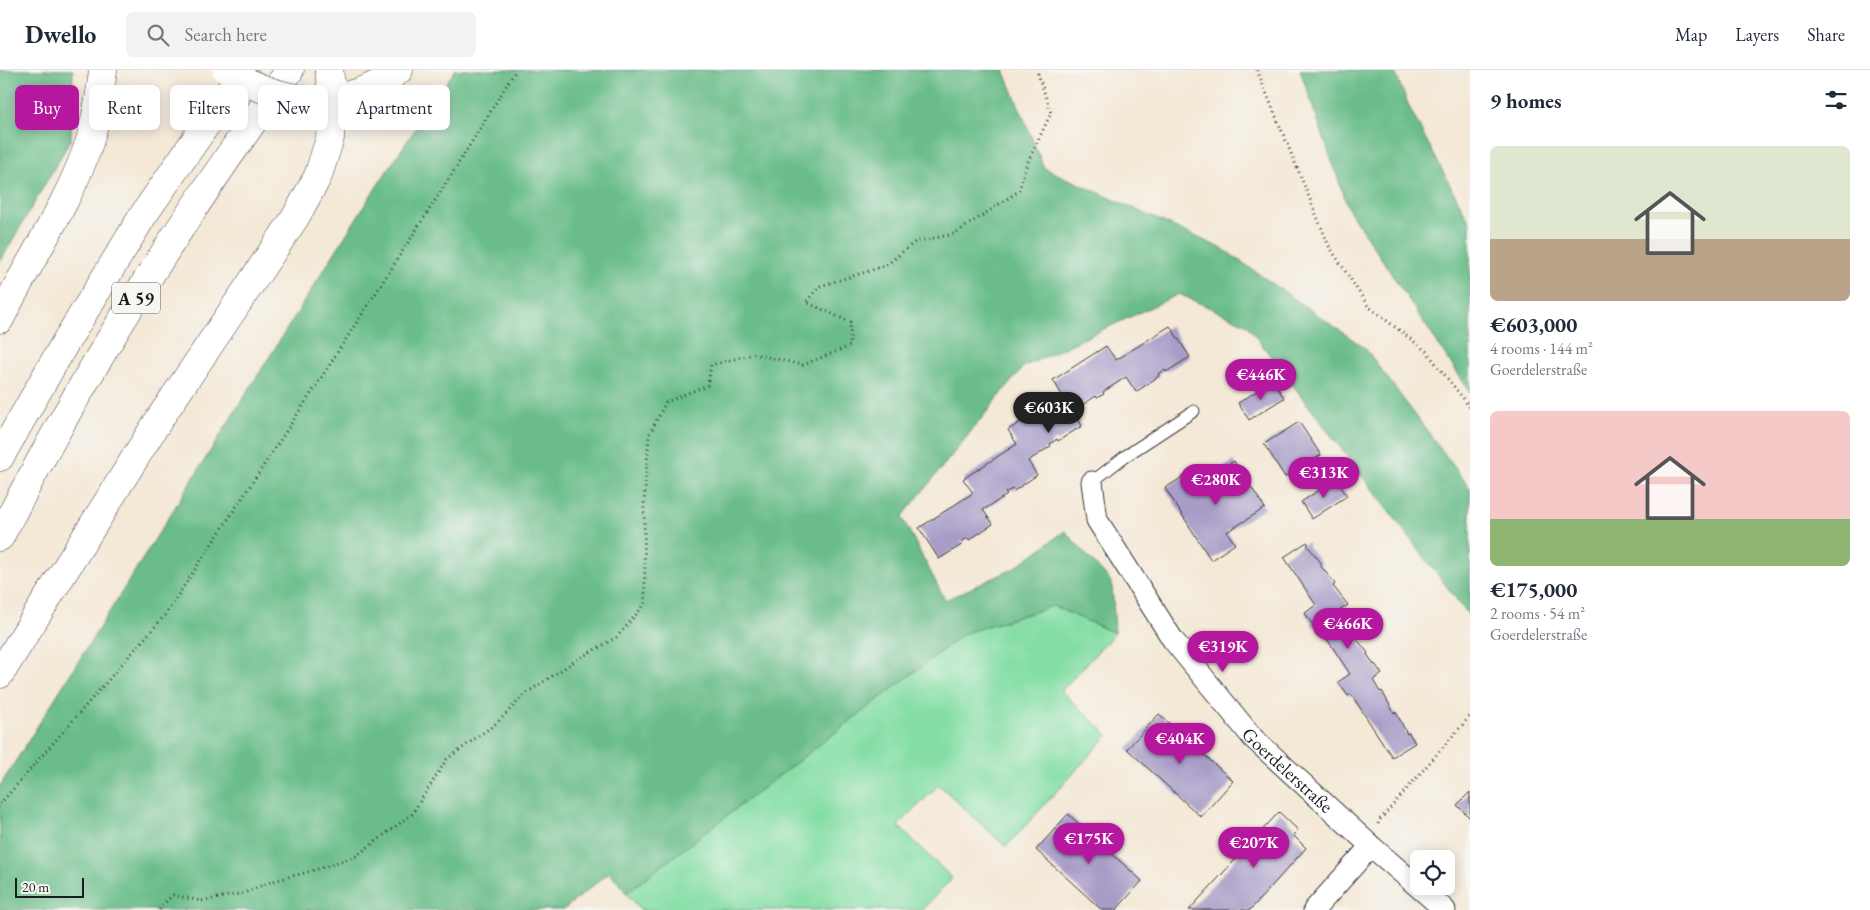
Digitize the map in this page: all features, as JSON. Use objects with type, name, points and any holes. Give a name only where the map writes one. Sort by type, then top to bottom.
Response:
[{"type":"highway","points":[[0,319],[67,193],[87,148],[100,104],[103,70]]},
{"type":"highway","points":[[227,70],[242,80],[273,94],[305,100],[334,99],[364,90],[394,75],[399,70]]},
{"type":"highway","name":"A 59","points":[[0,457],[65,342],[144,214],[244,70]]},
{"type":"highway","name":"A 59","points":[[0,537],[26,486],[96,363],[174,238],[239,140],[290,70]]},
{"type":"highway","points":[[0,674],[160,418],[295,218],[318,176],[330,138],[334,99],[330,70]]},
{"type":"street","name":"Goerdelerstraße","points":[[1092,482],[1097,520],[1173,640],[1253,738],[1371,846],[1445,910]]},
{"type":"street","points":[[1314,910],[1371,846]]},
{"type":"lane","points":[[1092,482],[1124,457],[1194,412]]},
{"type":"path","points":[[0,804],[165,615],[314,389],[445,185],[516,70]]},
{"type":"path","points":[[160,910],[162,905],[173,895],[202,901],[244,894],[270,882],[316,870],[356,856],[412,814],[447,759],[498,722],[525,694],[578,659],[617,638],[645,604],[644,505],[649,435],[666,402],[708,385],[711,365],[754,354],[803,365],[850,346],[850,322],[806,302],[820,286],[885,266],[915,242],[954,234],[1019,191],[1025,168],[1051,113],[1038,74],[1040,70]]},
{"type":"path","points":[[1257,70],[1328,246],[1368,306],[1426,351],[1470,407]]},
{"type":"path","points":[[1371,846],[1380,820],[1470,716]]},
{"type":"green space","points":[[0,70],[73,70],[73,85],[15,85],[15,130],[71,130],[71,139],[0,262]]},
{"type":"green space","points":[[455,70],[1004,70],[1044,168],[1223,249],[1365,348],[1470,488],[1470,617],[1246,324],[1179,294],[1023,367],[902,517],[945,600],[1013,569],[1065,531],[1112,583],[1115,633],[1053,606],[965,633],[626,893],[610,872],[563,910],[0,910],[0,786],[371,195],[415,130],[450,130],[450,85],[445,85]]},
{"type":"green space","points":[[1300,70],[1394,70],[1411,111],[1470,223],[1470,392],[1349,210]]},
{"type":"green space","points":[[1053,606],[1115,633],[1061,691],[1108,735],[1006,847],[939,785],[898,826],[952,878],[922,910],[641,910],[626,893],[965,633]]},
{"type":"building","points":[[1170,326],[1190,357],[1166,372],[1165,370],[1158,374],[1159,376],[1136,392],[1126,377],[1103,392],[1104,394],[1097,398],[1096,396],[1073,411],[1082,426],[1058,441],[1057,439],[1050,444],[1051,446],[1028,461],[1037,475],[1014,491],[1012,489],[1005,493],[1007,495],[983,510],[993,524],[969,540],[968,538],[961,542],[963,544],[939,559],[919,528],[973,493],[963,479],[1017,444],[1008,430],[1062,395],[1053,380],[1106,346],[1116,360]]},
{"type":"building","points":[[1273,381],[1284,398],[1249,420],[1238,403]]},
{"type":"building","points":[[1299,422],[1321,455],[1285,477],[1264,444]]},
{"type":"building","points":[[1234,461],[1265,508],[1227,532],[1235,544],[1211,560],[1165,488],[1189,473],[1197,485]]},
{"type":"building","points":[[1336,479],[1347,496],[1312,519],[1301,502]]},
{"type":"building","points":[[1307,542],[1309,544],[1307,545],[1322,564],[1320,565],[1335,584],[1333,586],[1348,605],[1339,611],[1355,632],[1353,634],[1368,653],[1374,665],[1382,674],[1373,680],[1380,692],[1382,691],[1394,713],[1396,712],[1407,734],[1409,733],[1415,743],[1392,757],[1351,694],[1348,696],[1338,682],[1350,674],[1318,625],[1314,627],[1305,613],[1316,605],[1284,557]]},
{"type":"building","points":[[1159,714],[1233,781],[1201,817],[1127,749]]},
{"type":"building","points":[[1470,792],[1470,818],[1457,805]]},
{"type":"building","points":[[1279,812],[1298,830],[1293,835],[1306,848],[1250,910],[1189,910]]},
{"type":"building","points":[[1068,814],[1142,881],[1116,910],[1102,910],[1036,850]]}]
